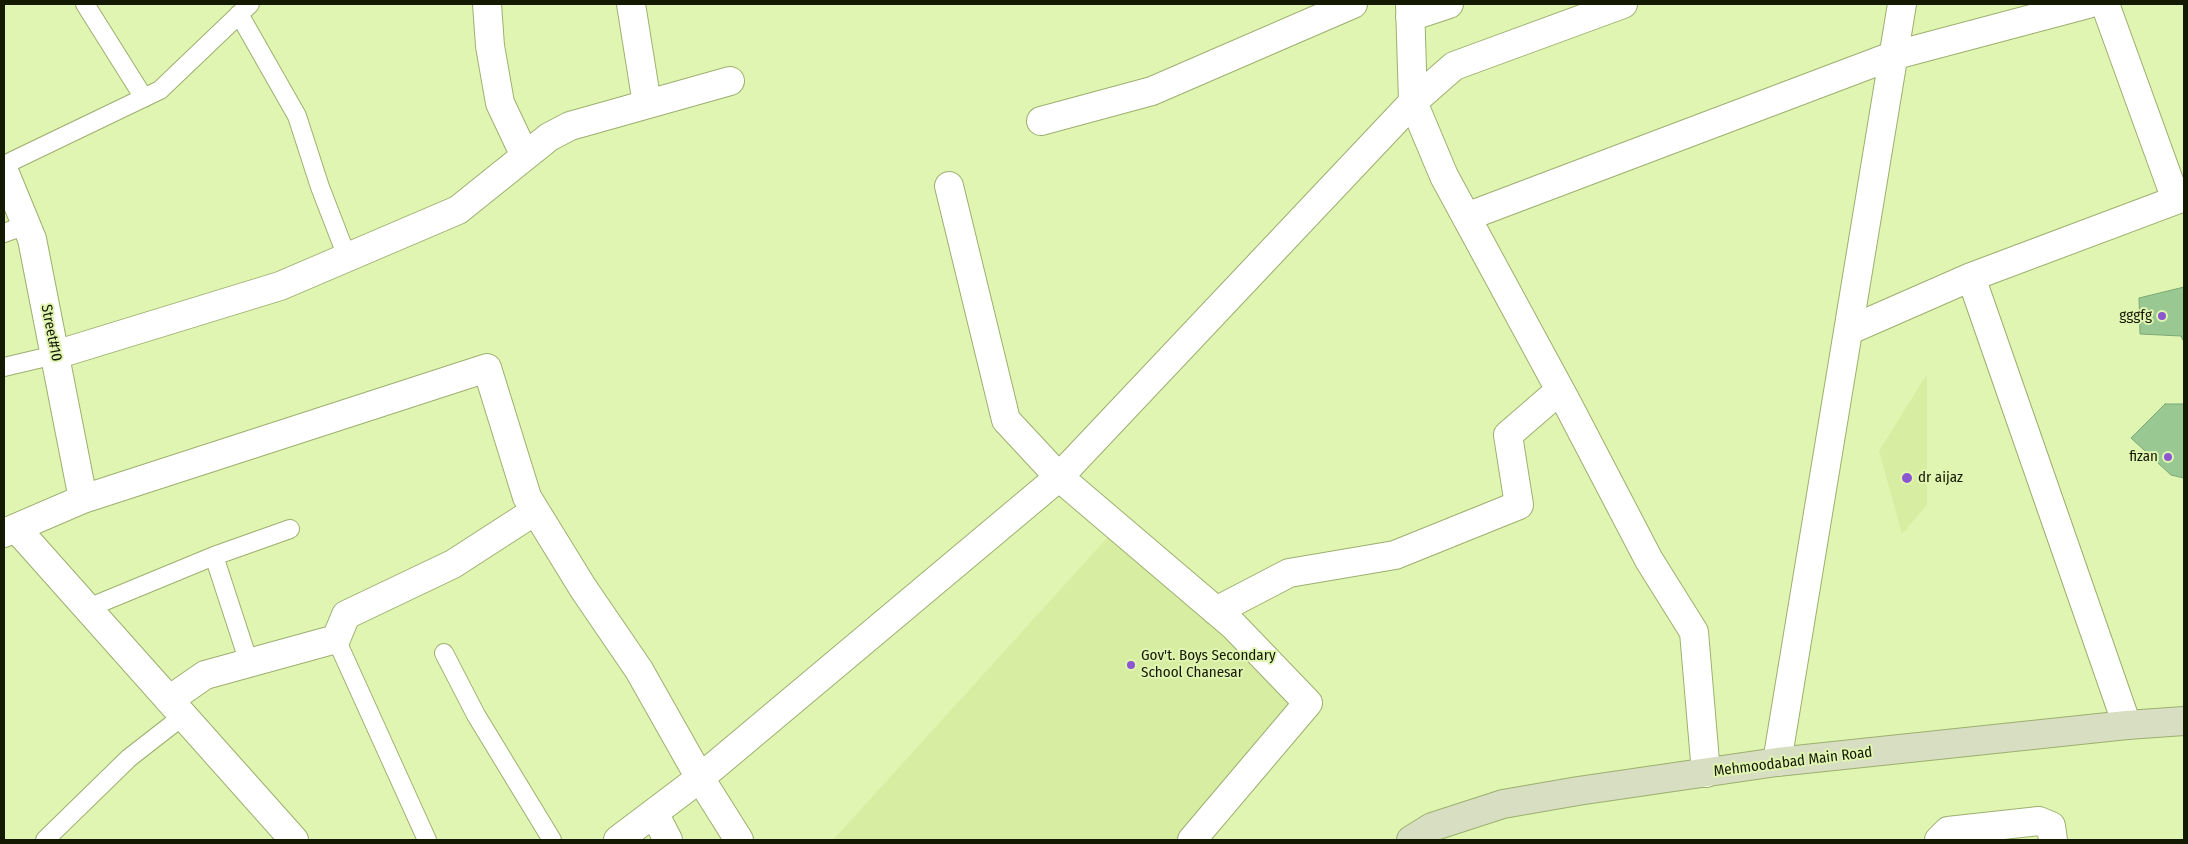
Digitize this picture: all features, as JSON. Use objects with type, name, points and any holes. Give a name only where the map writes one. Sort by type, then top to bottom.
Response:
[{"type":"main road","name":"Mehmoodabad Main Road","points":[[1411,840],[1432,826],[1503,804],[1578,791],[1777,762],[2127,725],[2184,721]]},
{"type":"street","points":[[487,4],[490,46],[500,103],[525,156]]},
{"type":"street","points":[[631,4],[647,104]]},
{"type":"street","points":[[1041,122],[1152,92],[1353,4]]},
{"type":"street","points":[[1449,4],[1410,10],[1412,102],[1444,176],[1560,390],[1649,560],[1694,632],[1706,772]]},
{"type":"street","points":[[618,840],[700,778],[1059,478],[1412,102],[1454,66],[1623,4]]},
{"type":"street","points":[[1777,762],[1850,330],[1892,56],[1902,4]]},
{"type":"street","points":[[1466,217],[1892,56],[2088,4]]},
{"type":"street","points":[[1850,330],[1971,277],[2180,199],[2105,4]]},
{"type":"street","points":[[55,355],[280,286],[458,210],[549,136],[570,126],[730,81]]},
{"type":"street","name":"Street#10","points":[[4,171],[15,229],[32,239],[83,499]]},
{"type":"street","points":[[949,186],[1006,420],[1059,478],[1234,626],[1308,703],[1192,840]]},
{"type":"street","points":[[1971,277],[2127,725]]},
{"type":"street","points":[[294,840],[88,608],[10,530],[83,499],[487,368],[527,497],[582,588],[639,670],[700,778],[739,840]]},
{"type":"street","points":[[1216,611],[1289,573],[1395,555],[1519,505],[1508,435],[1560,390]]},
{"type":"street","points":[[176,708],[205,675],[336,638],[346,614],[453,564],[535,511]]},
{"type":"street","points":[[654,813],[668,840]]},
{"type":"street","points":[[1939,840],[1948,831],[2039,821],[2051,826],[2053,840]]},
{"type":"lane","points":[[85,4],[144,98]]},
{"type":"lane","points":[[4,165],[160,90],[244,9],[297,116],[320,187],[347,257]]},
{"type":"lane","points":[[4,367],[55,355]]},
{"type":"lane","points":[[88,608],[214,556],[290,529]]},
{"type":"lane","points":[[214,556],[249,663]]},
{"type":"lane","points":[[336,638],[427,840]]},
{"type":"lane","points":[[444,653],[476,715],[552,840]]},
{"type":"lane","points":[[46,840],[129,758],[176,708]]},
{"type":"shaded area","name":"dr aijaz","points":[[1927,374],[1927,505],[1902,534],[1879,451]]},
{"type":"shaded area","name":"Gov't. Boys Secondary School Chanesar","points":[[1117,527],[1308,703],[1193,840],[833,840]]},
{"type":"building","name":"gggfg","points":[[2184,287],[2184,342],[2181,336],[2140,334],[2139,298]]},
{"type":"building","name":"fizan","points":[[2165,404],[2184,404],[2184,478],[2171,475],[2131,438]]},
{"type":"place","name":"gggfg","points":[[2162,316]]},
{"type":"place","name":"fizan","points":[[2168,457]]},
{"type":"place","name":"dr aijaz","points":[[1907,478]]},
{"type":"place","name":"Gov't. Boys Secondary School Chanesar","points":[[1131,665]]}]
